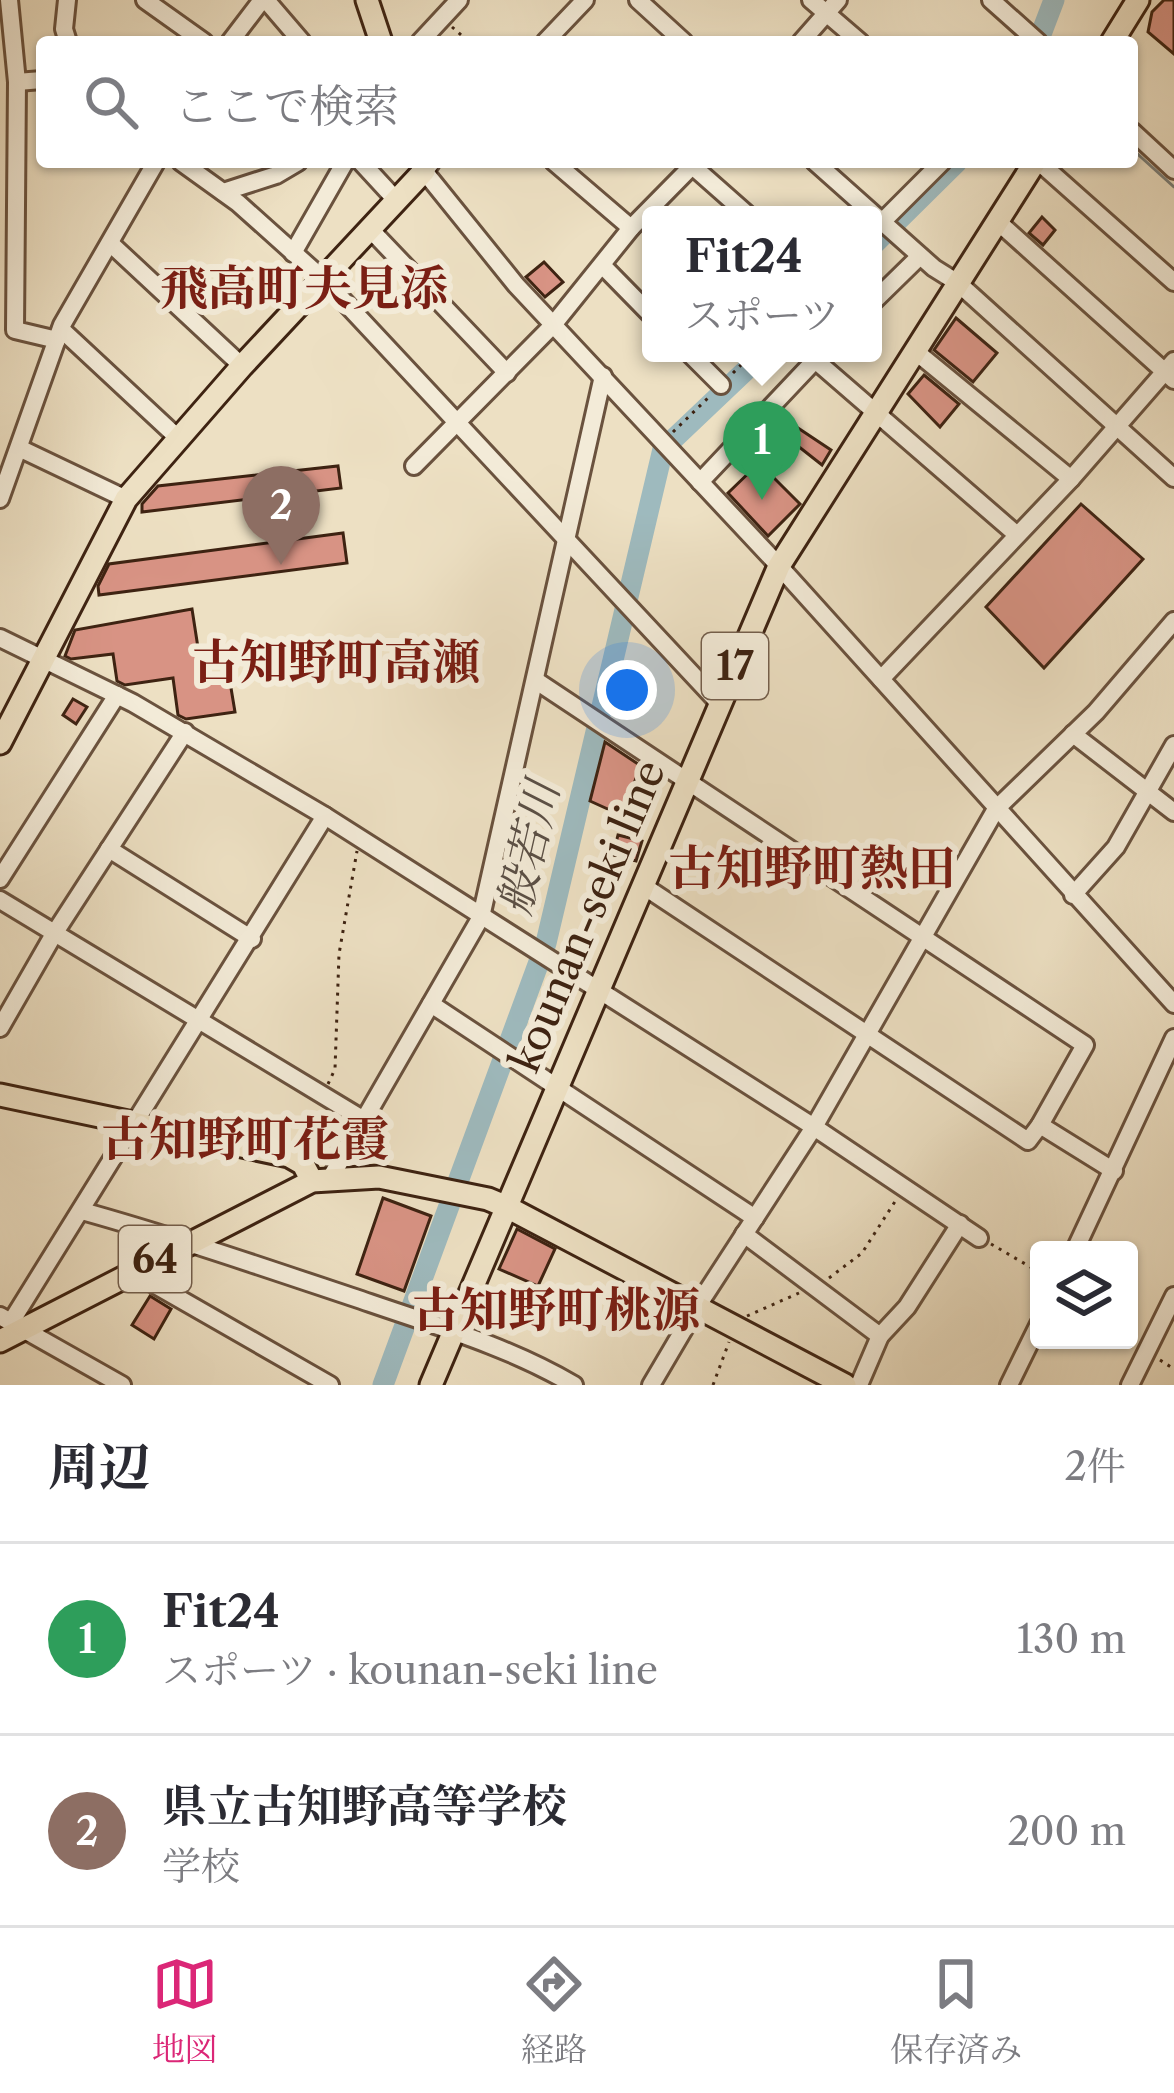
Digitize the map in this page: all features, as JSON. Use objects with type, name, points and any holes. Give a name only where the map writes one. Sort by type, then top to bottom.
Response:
[{"type":"main road","points":[[368,0],[379,36]]},
{"type":"main road","points":[[1116,36],[1138,0]]},
{"type":"main road","points":[[0,743],[125,499],[423,168]]},
{"type":"main road","name":"kounan-seki line","points":[[431,1385],[779,566],[1033,168]]},
{"type":"main road","points":[[0,1095],[296,1158],[321,1179]]},
{"type":"main road","name":"64","points":[[8,1327],[321,1179],[379,1177],[488,1198],[845,1385]]},
{"type":"street","points":[[10,0],[7,42],[17,82],[8,328],[59,335],[178,438]]},
{"type":"street","points":[[66,36],[67,0]]},
{"type":"street","points":[[145,0],[196,36]]},
{"type":"street","points":[[425,36],[459,0]]},
{"type":"street","points":[[638,0],[677,36]]},
{"type":"street","points":[[812,0],[832,7],[855,36]]},
{"type":"street","points":[[991,0],[1027,36]]},
{"type":"street","points":[[234,36],[256,3],[295,36]]},
{"type":"street","points":[[551,36],[576,3]]},
{"type":"street","points":[[806,36],[832,7]]},
{"type":"street","points":[[17,82],[36,80]]},
{"type":"street","points":[[1138,136],[1174,170]]},
{"type":"street","points":[[0,499],[59,335],[153,168]]},
{"type":"street","points":[[189,168],[324,280],[719,703]]},
{"type":"street","points":[[223,192],[289,168]]},
{"type":"street","points":[[293,253],[342,168]]},
{"type":"street","points":[[367,168],[396,200]]},
{"type":"street","points":[[428,168],[515,286],[779,566],[1174,1004]]},
{"type":"street","points":[[561,168],[631,228]]},
{"type":"street","points":[[657,206],[688,168]]},
{"type":"street","points":[[697,168],[738,206]]},
{"type":"street","points":[[822,168],[864,206]]},
{"type":"street","points":[[936,168],[882,222],[1174,478]]},
{"type":"street","points":[[1044,168],[1174,282]]},
{"type":"street","points":[[414,466],[554,326],[642,220]]},
{"type":"street","points":[[881,679],[1171,371],[997,221]]},
{"type":"street","points":[[370,229],[507,373]]},
{"type":"street","points":[[110,243],[242,366]]},
{"type":"street","points":[[882,293],[920,256]]},
{"type":"street","points":[[602,265],[642,306]]},
{"type":"street","points":[[915,351],[1071,479]]},
{"type":"street","points":[[698,362],[721,386]]},
{"type":"street","points":[[700,482],[808,362]]},
{"type":"street","points":[[821,362],[1016,534]]},
{"type":"street","points":[[321,1179],[364,1120],[481,917],[603,376]]},
{"type":"street","points":[[19,448],[125,499]]},
{"type":"street","points":[[651,1385],[814,1127],[996,809],[1073,734],[1174,621]]},
{"type":"street","points":[[0,638],[184,731],[325,816],[814,1127],[979,1238]]},
{"type":"street","points":[[535,680],[1085,1045],[1028,1141],[642,885]]},
{"type":"street","points":[[0,879],[117,695]]},
{"type":"street","points":[[0,1028],[54,934],[184,731]]},
{"type":"street","points":[[1073,734],[1174,812]]},
{"type":"street","points":[[1073,895],[1116,847],[1174,745]]},
{"type":"street","points":[[122,1385],[8,1327],[325,816]]},
{"type":"street","points":[[109,849],[252,939]]},
{"type":"street","points":[[0,900],[364,1120]]},
{"type":"street","points":[[430,1004],[755,1218]]},
{"type":"street","points":[[1079,1241],[1174,1038]]},
{"type":"street","points":[[1040,1125],[1114,1171]]},
{"type":"street","points":[[82,1210],[454,1330],[538,1364],[574,1385]]},
{"type":"street","points":[[859,1385],[880,1336],[907,1307],[960,1224]]},
{"type":"street","points":[[744,1234],[880,1336]]},
{"type":"street","points":[[131,1271],[330,1385]]},
{"type":"street","points":[[1130,1385],[1174,1296]]},
{"type":"street","points":[[1009,1385],[1030,1342]]},
{"type":"path","points":[[441,17],[462,36]]},
{"type":"path","points":[[663,442],[744,362]]},
{"type":"path","points":[[323,1095],[335,1069],[339,954],[358,837]]},
{"type":"path","points":[[979,1238],[1030,1267]]},
{"type":"path","points":[[1148,1353],[1174,1369]]},
{"type":"building","points":[[1164,0],[1174,0],[1174,54],[1148,32],[1152,12]]},
{"type":"building","points":[[1042,217],[1055,230],[1043,245],[1029,233]]},
{"type":"building","points":[[544,262],[563,282],[545,297],[526,277]]},
{"type":"building","points":[[956,318],[997,353],[973,382],[934,350]]},
{"type":"building","points":[[924,375],[959,404],[940,427],[908,394]]},
{"type":"building","points":[[798,428],[831,450],[822,465],[789,439]]},
{"type":"building","points":[[759,463],[800,504],[768,536],[728,493]]},
{"type":"building","points":[[338,466],[341,488],[142,512],[142,504],[158,486]]},
{"type":"building","points":[[1081,504],[1143,559],[1044,668],[986,607]]},
{"type":"building","points":[[343,533],[347,563],[99,595],[98,586],[109,564]]},
{"type":"building","points":[[192,609],[203,680],[229,676],[235,712],[186,719],[178,715],[173,678],[125,685],[117,681],[113,654],[65,656],[75,630]]},
{"type":"building","points":[[73,699],[87,707],[76,724],[63,715]]},
{"type":"building","points":[[605,742],[641,766],[621,815],[590,801]]},
{"type":"building","points":[[618,835],[642,841],[636,861],[613,855]]},
{"type":"building","points":[[383,1198],[431,1216],[404,1291],[357,1274]]},
{"type":"building","points":[[517,1229],[555,1249],[538,1286],[499,1269]]},
{"type":"building","points":[[150,1296],[171,1309],[154,1339],[132,1325]]},
{"type":"waterway","name":"般若川","points":[[1040,36],[1054,0]]},
{"type":"waterway","points":[[1138,154],[1174,187]]},
{"type":"waterway","name":"般若川","points":[[882,236],[951,168]]},
{"type":"waterway","name":"般若川","points":[[383,1385],[546,943],[663,449],[755,362]]},
{"type":"place","name":"Fit24","points":[[762,500]]},
{"type":"place","name":"県立古知野高等学校","points":[[281,565]]},
{"type":"district","name":"飛高町夫見添","points":[[304,287]]},
{"type":"district","name":"古知野町高瀬","points":[[336,661]]},
{"type":"district","name":"古知野町熱田","points":[[812,867]]},
{"type":"district","name":"古知野町花霞","points":[[245,1138]]},
{"type":"district","name":"古知野町桃源","points":[[556,1309]]}]
